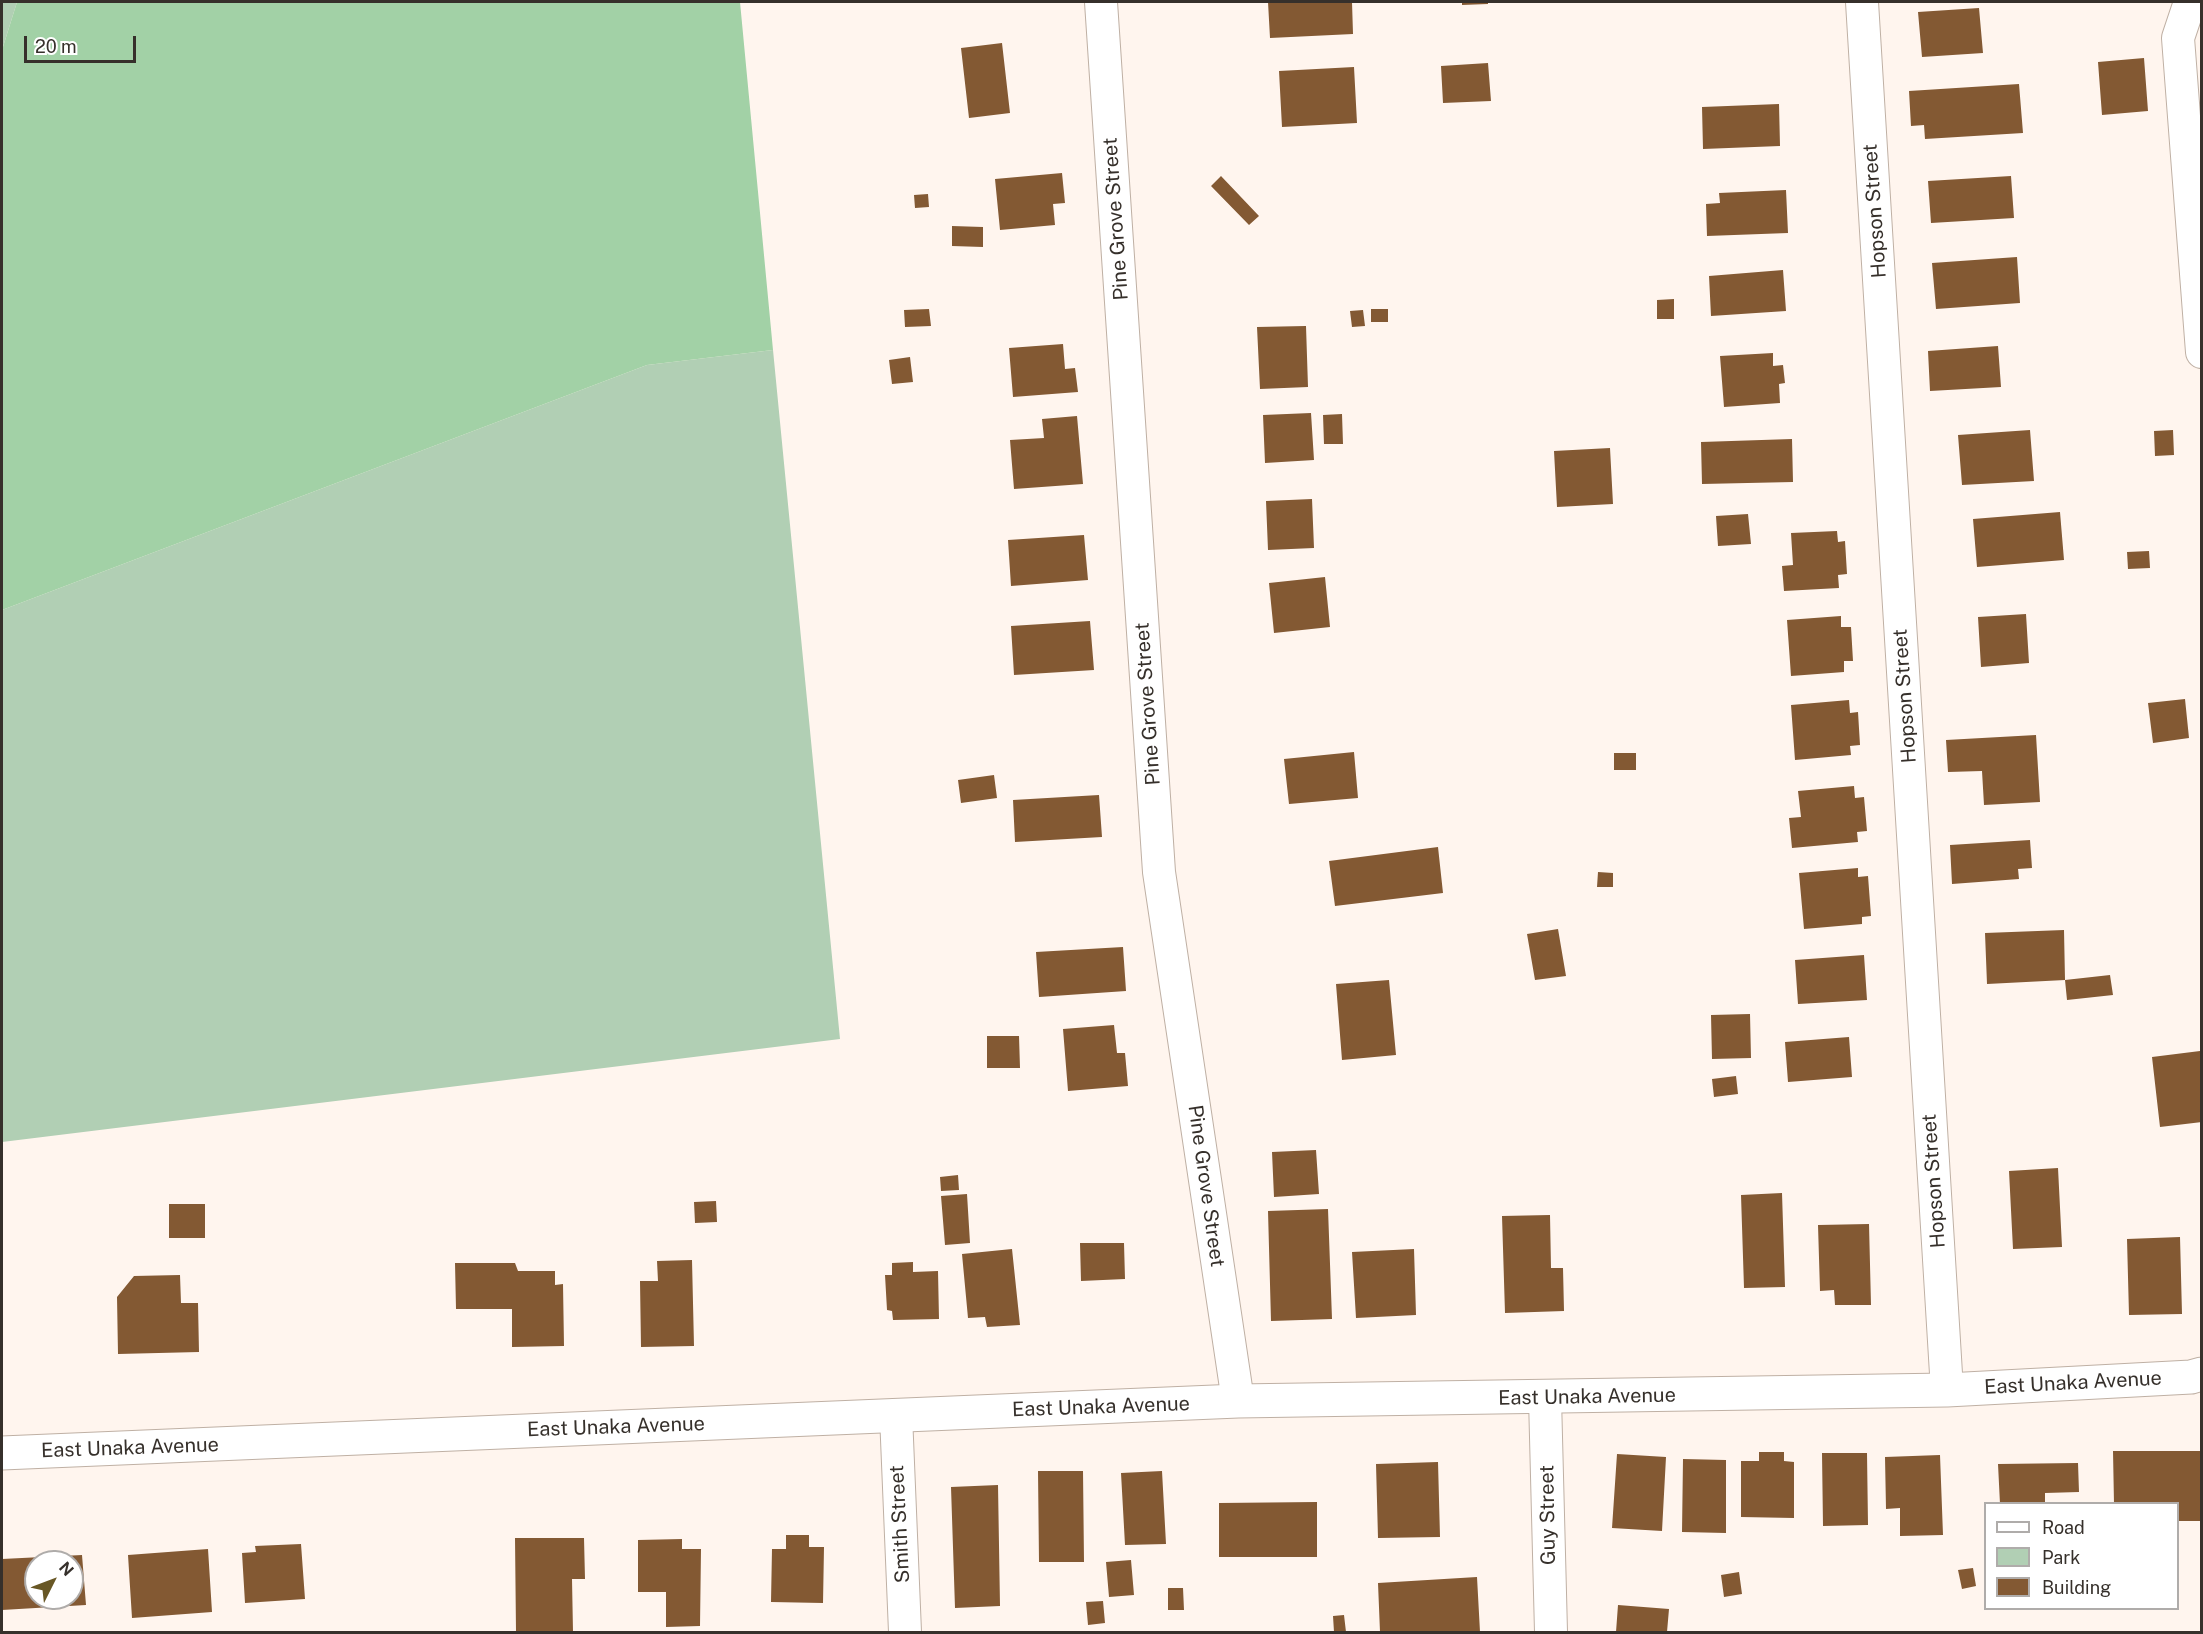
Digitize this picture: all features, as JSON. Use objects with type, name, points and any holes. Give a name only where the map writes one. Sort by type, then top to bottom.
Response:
[{"type":"main road","name":"East Unaka Avenue","points":[[2,1453],[1238,1401],[1947,1390],[2191,1377],[2202,1374]]},
{"type":"street","name":"Pine Grove Street","points":[[1101,2],[1160,872],[1238,1401]]},
{"type":"street","name":"Hopson Street","points":[[1862,2],[1947,1390]]},
{"type":"street","points":[[2190,2],[2178,38],[2202,352]]},
{"type":"street","name":"Guy Street","points":[[1545,1398],[1551,1632]]},
{"type":"street","name":"Smith Street","points":[[896,1415],[905,1632]]},
{"type":"green space","points":[[2,2],[17,2],[2,50]]},
{"type":"green space","points":[[17,2],[740,2],[773,350],[647,365],[2,610],[2,50]]},
{"type":"green space","points":[[773,350],[840,1039],[2,1142],[2,610],[647,365]]},
{"type":"building","points":[[1268,2],[1352,2],[1353,34],[1270,38]]},
{"type":"building","points":[[1462,2],[1488,2],[1488,4],[1462,5]]},
{"type":"building","points":[[1979,8],[1983,53],[1922,57],[1918,12]]},
{"type":"building","points":[[1002,43],[1010,113],[969,118],[961,48]]},
{"type":"building","points":[[2144,58],[2148,111],[2102,115],[2098,62]]},
{"type":"building","points":[[1488,63],[1491,101],[1443,103],[1441,66]]},
{"type":"building","points":[[1354,67],[1357,123],[1282,127],[1279,71]]},
{"type":"building","points":[[2019,84],[2023,133],[1925,139],[1924,125],[1911,126],[1909,91]]},
{"type":"building","points":[[1779,104],[1780,146],[1703,149],[1702,107]]},
{"type":"building","points":[[1062,173],[1065,203],[1053,204],[1055,225],[1000,230],[995,179]]},
{"type":"building","points":[[1221,176],[1259,216],[1249,225],[1211,186]]},
{"type":"building","points":[[2011,176],[2014,218],[1931,223],[1928,181]]},
{"type":"building","points":[[1786,190],[1788,233],[1707,236],[1706,204],[1720,203],[1719,193]]},
{"type":"building","points":[[928,194],[929,207],[915,208],[914,195]]},
{"type":"building","points":[[952,226],[983,227],[983,247],[952,246]]},
{"type":"building","points":[[2017,257],[2020,303],[1936,309],[1932,263]]},
{"type":"building","points":[[1783,270],[1786,311],[1711,316],[1709,276]]},
{"type":"building","points":[[1674,299],[1674,319],[1657,319],[1657,300]]},
{"type":"building","points":[[929,309],[931,326],[905,327],[904,310]]},
{"type":"building","points":[[1371,309],[1388,309],[1388,322],[1371,322]]},
{"type":"building","points":[[1363,310],[1365,326],[1352,327],[1350,311]]},
{"type":"building","points":[[1306,326],[1308,387],[1260,389],[1257,327]]},
{"type":"building","points":[[1063,344],[1065,369],[1075,368],[1078,392],[1013,397],[1009,348]]},
{"type":"building","points":[[1998,346],[2001,387],[1930,391],[1928,351]]},
{"type":"building","points":[[1773,353],[1773,366],[1783,365],[1785,383],[1779,384],[1780,403],[1724,407],[1720,356]]},
{"type":"building","points":[[910,357],[913,382],[892,384],[889,360]]},
{"type":"building","points":[[1311,413],[1314,460],[1265,463],[1263,415]]},
{"type":"building","points":[[1342,414],[1343,444],[1324,444],[1323,415]]},
{"type":"building","points":[[1077,416],[1083,484],[1014,489],[1010,440],[1044,438],[1042,419]]},
{"type":"building","points":[[2030,430],[2034,481],[1962,485],[1958,435]]},
{"type":"building","points":[[2173,430],[2174,455],[2155,456],[2154,431]]},
{"type":"building","points":[[1792,439],[1793,482],[1702,484],[1701,442]]},
{"type":"building","points":[[1610,448],[1613,504],[1557,507],[1554,451]]},
{"type":"building","points":[[1312,499],[1314,548],[1268,550],[1266,501]]},
{"type":"building","points":[[2060,512],[2064,560],[1977,567],[1973,519]]},
{"type":"building","points":[[1748,514],[1751,544],[1718,546],[1716,516]]},
{"type":"building","points":[[1837,531],[1838,542],[1845,541],[1847,574],[1838,575],[1839,588],[1784,591],[1782,566],[1793,565],[1791,533]]},
{"type":"building","points":[[1084,535],[1088,580],[1011,586],[1008,540]]},
{"type":"building","points":[[2149,551],[2150,568],[2128,569],[2127,552]]},
{"type":"building","points":[[1325,577],[1330,627],[1274,633],[1269,583]]},
{"type":"building","points":[[2026,614],[2029,663],[1981,667],[1978,617]]},
{"type":"building","points":[[1841,616],[1841,627],[1851,627],[1853,661],[1844,661],[1844,672],[1791,676],[1787,620]]},
{"type":"building","points":[[1090,621],[1094,670],[1014,675],[1011,626]]},
{"type":"building","points":[[2185,699],[2189,738],[2153,743],[2148,703]]},
{"type":"building","points":[[1849,700],[1850,713],[1858,712],[1860,745],[1850,746],[1851,755],[1795,760],[1791,705]]},
{"type":"building","points":[[2036,735],[2040,802],[1984,805],[1982,771],[1948,772],[1946,740]]},
{"type":"building","points":[[1354,752],[1358,798],[1289,804],[1284,759]]},
{"type":"building","points":[[1614,753],[1636,753],[1636,770],[1614,770]]},
{"type":"building","points":[[994,775],[997,798],[961,803],[958,780]]},
{"type":"building","points":[[1854,786],[1855,798],[1864,797],[1867,831],[1857,832],[1858,842],[1792,848],[1789,818],[1801,817],[1798,791]]},
{"type":"building","points":[[1099,795],[1102,837],[1015,842],[1013,800]]},
{"type":"building","points":[[2030,840],[2032,868],[2018,869],[2019,879],[1952,884],[1950,845]]},
{"type":"building","points":[[1438,847],[1443,893],[1335,906],[1329,861]]},
{"type":"building","points":[[1858,868],[1858,877],[1868,876],[1871,916],[1862,917],[1862,924],[1804,929],[1799,873]]},
{"type":"building","points":[[1598,872],[1613,873],[1613,887],[1597,887]]},
{"type":"building","points":[[1558,929],[1566,976],[1535,980],[1527,934]]},
{"type":"building","points":[[2064,930],[2065,980],[1987,984],[1985,933]]},
{"type":"building","points":[[1123,947],[1126,991],[1039,997],[1036,952]]},
{"type":"building","points":[[1864,955],[1867,1000],[1798,1004],[1795,960]]},
{"type":"building","points":[[2110,975],[2113,995],[2067,1000],[2065,980]]},
{"type":"building","points":[[1389,980],[1396,1055],[1342,1060],[1336,984]]},
{"type":"building","points":[[1750,1014],[1751,1058],[1712,1059],[1711,1015]]},
{"type":"building","points":[[1114,1025],[1117,1053],[1125,1053],[1128,1086],[1068,1091],[1063,1029]]},
{"type":"building","points":[[987,1036],[1019,1036],[1020,1068],[987,1068]]},
{"type":"building","points":[[1849,1037],[1852,1077],[1788,1082],[1785,1042]]},
{"type":"building","points":[[2200,1051],[2202,1122],[2160,1127],[2152,1057]]},
{"type":"building","points":[[1736,1076],[1738,1094],[1714,1097],[1712,1079]]},
{"type":"building","points":[[1316,1150],[1319,1194],[1274,1197],[1272,1152]]},
{"type":"building","points":[[2058,1168],[2062,1247],[2013,1249],[2009,1171]]},
{"type":"building","points":[[958,1175],[959,1190],[941,1191],[940,1177]]},
{"type":"building","points":[[1782,1193],[1785,1287],[1744,1288],[1741,1195]]},
{"type":"building","points":[[967,1194],[970,1243],[945,1245],[941,1196]]},
{"type":"building","points":[[716,1201],[717,1222],[695,1223],[694,1202]]},
{"type":"building","points":[[169,1204],[205,1204],[205,1238],[169,1238]]},
{"type":"building","points":[[1328,1209],[1332,1319],[1271,1321],[1268,1211]]},
{"type":"building","points":[[1550,1215],[1551,1268],[1563,1268],[1564,1311],[1505,1313],[1502,1216]]},
{"type":"building","points":[[1869,1224],[1871,1305],[1835,1305],[1834,1290],[1820,1291],[1818,1225]]},
{"type":"building","points":[[2180,1237],[2182,1314],[2129,1315],[2127,1239]]},
{"type":"building","points":[[1080,1243],[1124,1243],[1125,1279],[1081,1281]]},
{"type":"building","points":[[1012,1249],[1020,1325],[987,1327],[985,1317],[968,1318],[962,1254]]},
{"type":"building","points":[[1414,1249],[1416,1315],[1356,1318],[1352,1252]]},
{"type":"building","points":[[692,1260],[694,1346],[641,1347],[640,1281],[658,1281],[657,1261]]},
{"type":"building","points":[[913,1262],[913,1272],[938,1271],[939,1319],[893,1320],[892,1311],[887,1310],[885,1275],[892,1275],[892,1263]]},
{"type":"building","points":[[455,1263],[515,1263],[518,1271],[555,1271],[555,1285],[563,1284],[564,1346],[512,1347],[512,1309],[456,1309]]},
{"type":"building","points":[[180,1275],[181,1303],[198,1303],[199,1352],[118,1354],[117,1297],[134,1276]]},
{"type":"building","points":[[2113,1451],[2202,1451],[2202,1521],[2179,1521],[2179,1502],[2114,1502]]},
{"type":"building","points":[[1759,1452],[1784,1452],[1784,1461],[1794,1462],[1794,1518],[1741,1517],[1741,1461],[1759,1461]]},
{"type":"building","points":[[1822,1453],[1867,1453],[1868,1525],[1823,1526]]},
{"type":"building","points":[[1617,1454],[1666,1457],[1662,1531],[1612,1528]]},
{"type":"building","points":[[1940,1455],[1943,1535],[1900,1536],[1900,1508],[1886,1509],[1885,1457]]},
{"type":"building","points":[[1683,1459],[1726,1460],[1726,1533],[1682,1532]]},
{"type":"building","points":[[1438,1462],[1440,1537],[1378,1538],[1376,1464]]},
{"type":"building","points":[[2078,1463],[2079,1492],[2045,1493],[2045,1502],[2000,1502],[1998,1464]]},
{"type":"building","points":[[1038,1471],[1083,1471],[1084,1562],[1039,1562]]},
{"type":"building","points":[[1162,1471],[1166,1544],[1125,1545],[1121,1473]]},
{"type":"building","points":[[998,1485],[1000,1606],[955,1608],[951,1487]]},
{"type":"building","points":[[1317,1502],[1317,1557],[1219,1557],[1219,1503]]},
{"type":"building","points":[[786,1535],[809,1535],[809,1547],[824,1547],[823,1603],[771,1602],[772,1549],[786,1549]]},
{"type":"building","points":[[515,1538],[584,1538],[585,1579],[572,1579],[573,1632],[516,1632]]},
{"type":"building","points":[[682,1539],[682,1549],[701,1549],[700,1626],[666,1627],[666,1592],[638,1592],[638,1540]]},
{"type":"building","points":[[301,1544],[305,1599],[245,1603],[242,1553],[256,1552],[255,1546]]},
{"type":"building","points":[[208,1549],[212,1612],[132,1618],[128,1555]]},
{"type":"building","points":[[24,1558],[24,1609],[2,1610],[2,1559]]},
{"type":"building","points":[[1131,1560],[1134,1595],[1109,1597],[1106,1562]]},
{"type":"building","points":[[1973,1568],[1976,1586],[1962,1589],[1958,1570]]},
{"type":"building","points":[[1739,1572],[1742,1594],[1724,1597],[1721,1575]]},
{"type":"building","points":[[1477,1577],[1480,1632],[1380,1632],[1378,1583]]},
{"type":"building","points":[[84,1580],[86,1605],[84,1605]]},
{"type":"building","points":[[1168,1588],[1183,1588],[1184,1610],[1168,1610]]},
{"type":"building","points":[[1103,1601],[1105,1623],[1088,1625],[1086,1602]]},
{"type":"building","points":[[1618,1605],[1669,1609],[1667,1632],[1616,1632]]},
{"type":"building","points":[[1344,1615],[1346,1632],[1334,1632],[1333,1616]]}]
